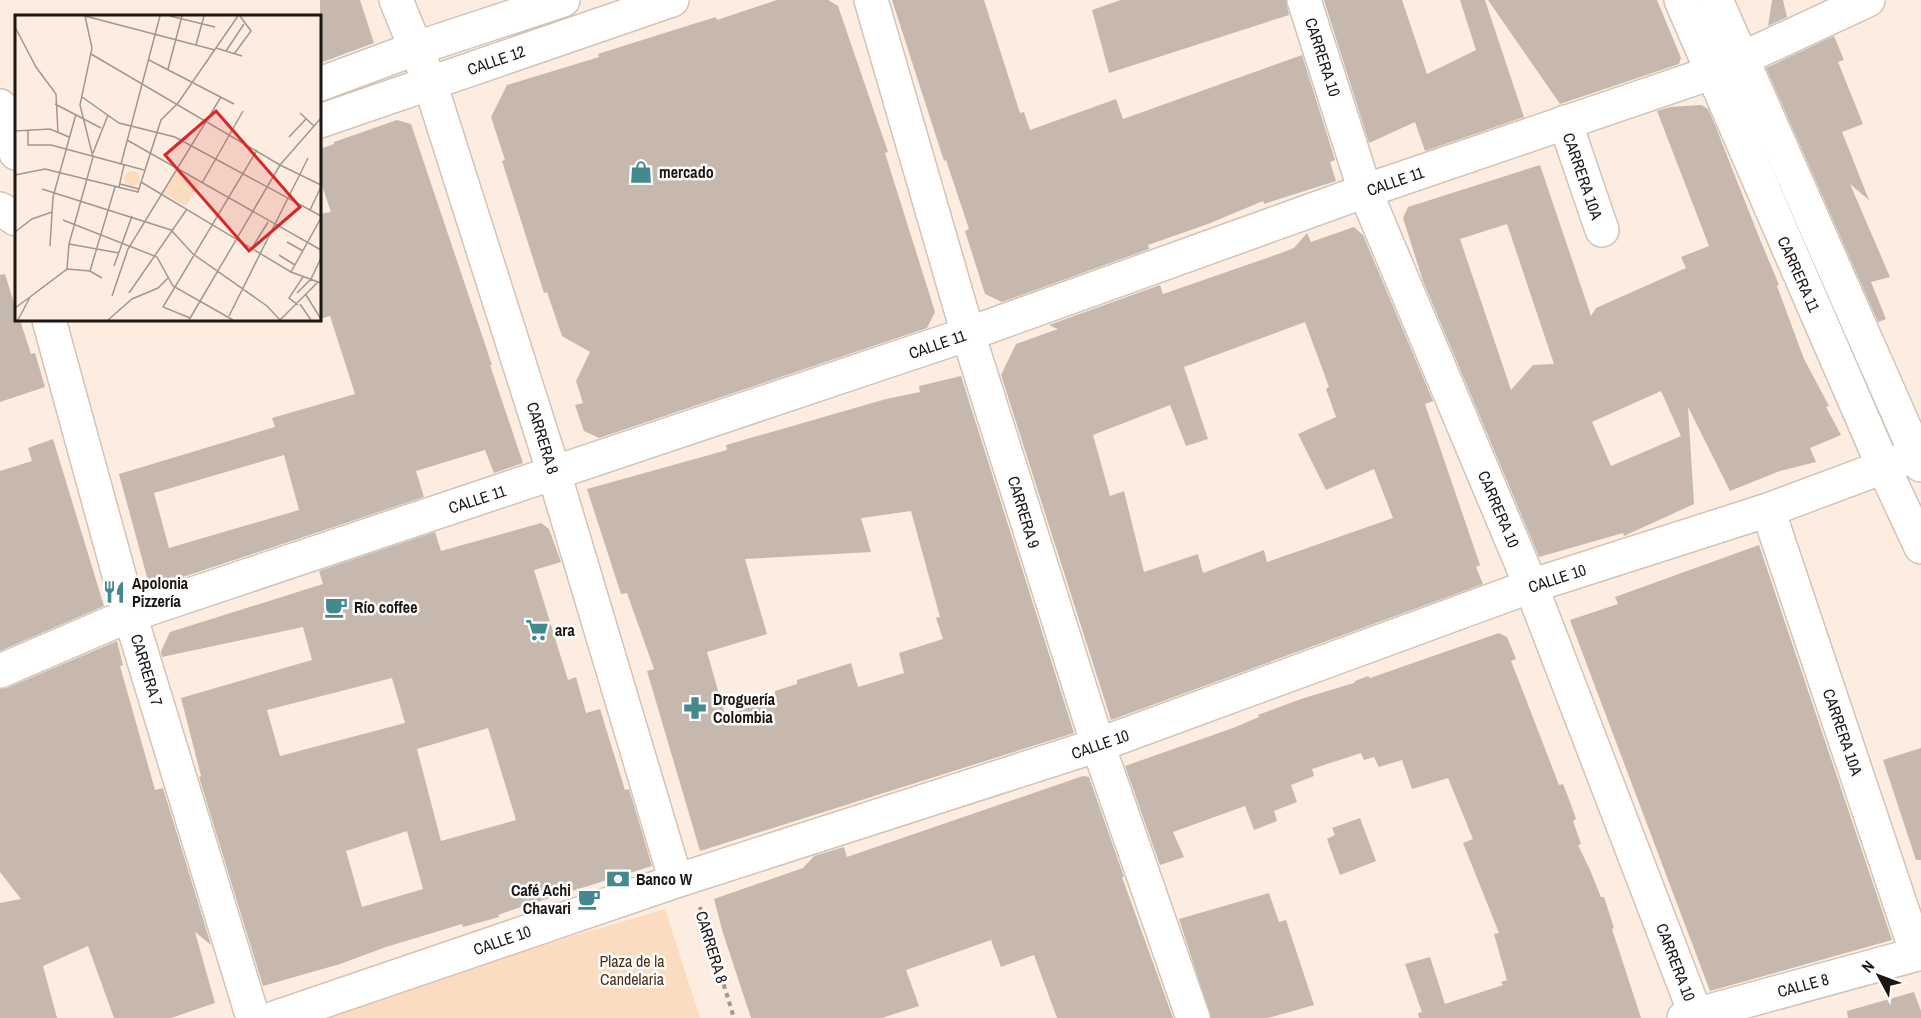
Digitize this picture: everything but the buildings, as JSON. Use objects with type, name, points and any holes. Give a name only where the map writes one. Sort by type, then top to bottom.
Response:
[{"type":"street","name":"CARRERA 8","points":[[396,0],[430,82],[683,879]]},
{"type":"street","points":[[321,84],[417,48],[564,0]]},
{"type":"street","name":"CALLE 12","points":[[321,121],[672,0]]},
{"type":"street","name":"CARRERA 9","points":[[871,0],[968,334],[1098,745],[1193,1018]]},
{"type":"street","name":"CARRERA 10","points":[[1304,0],[1365,191],[1531,586],[1693,1017]]},
{"type":"street","name":"CARRERA 11","points":[[1681,0],[1884,468],[1921,547]]},
{"type":"street","name":"CARRERA 11","points":[[1716,0],[1920,458]]},
{"type":"street","name":"CALLE 11","points":[[0,671],[130,615],[968,334],[1365,191],[1711,73],[1868,0]]},
{"type":"street","points":[[0,106],[15,150]]},
{"type":"street","name":"CARRERA 10A","points":[[1565,122],[1602,230]]},
{"type":"street","points":[[0,200],[15,195]]},
{"type":"street","points":[[0,209],[15,218]]},
{"type":"street","points":[[0,230],[15,225]]},
{"type":"street","name":"CARRERA 7","points":[[49,321],[130,615],[253,1018]]},
{"type":"street","name":"CALLE 10","points":[[274,1018],[683,879],[1098,745],[1531,586],[1768,510],[1884,468],[1920,458]]},
{"type":"street","name":"CARRERA 10A","points":[[1768,510],[1919,953]]},
{"type":"street","name":"CALLE 8","points":[[1693,1017],[1919,953]]},
{"type":"path","name":"CARRERA 8","points":[[683,879],[734,1018]]},
{"type":"green space","name":"Plaza de la Candelaria","points":[[665,909],[700,1018],[306,1018],[327,1009]]},
{"type":"place","name":"mercado","points":[[641,172]]},
{"type":"place","name":"Apolonia Pizzería","points":[[114,592]]},
{"type":"place","name":"Río coffee","points":[[336,607]]},
{"type":"place","name":"ara","points":[[537,630]]},
{"type":"place","name":"Droguería Colombia","points":[[695,708]]},
{"type":"place","name":"Banco W","points":[[618,879]]},
{"type":"place","name":"Café Achi Chavari","points":[[589,899]]}]
